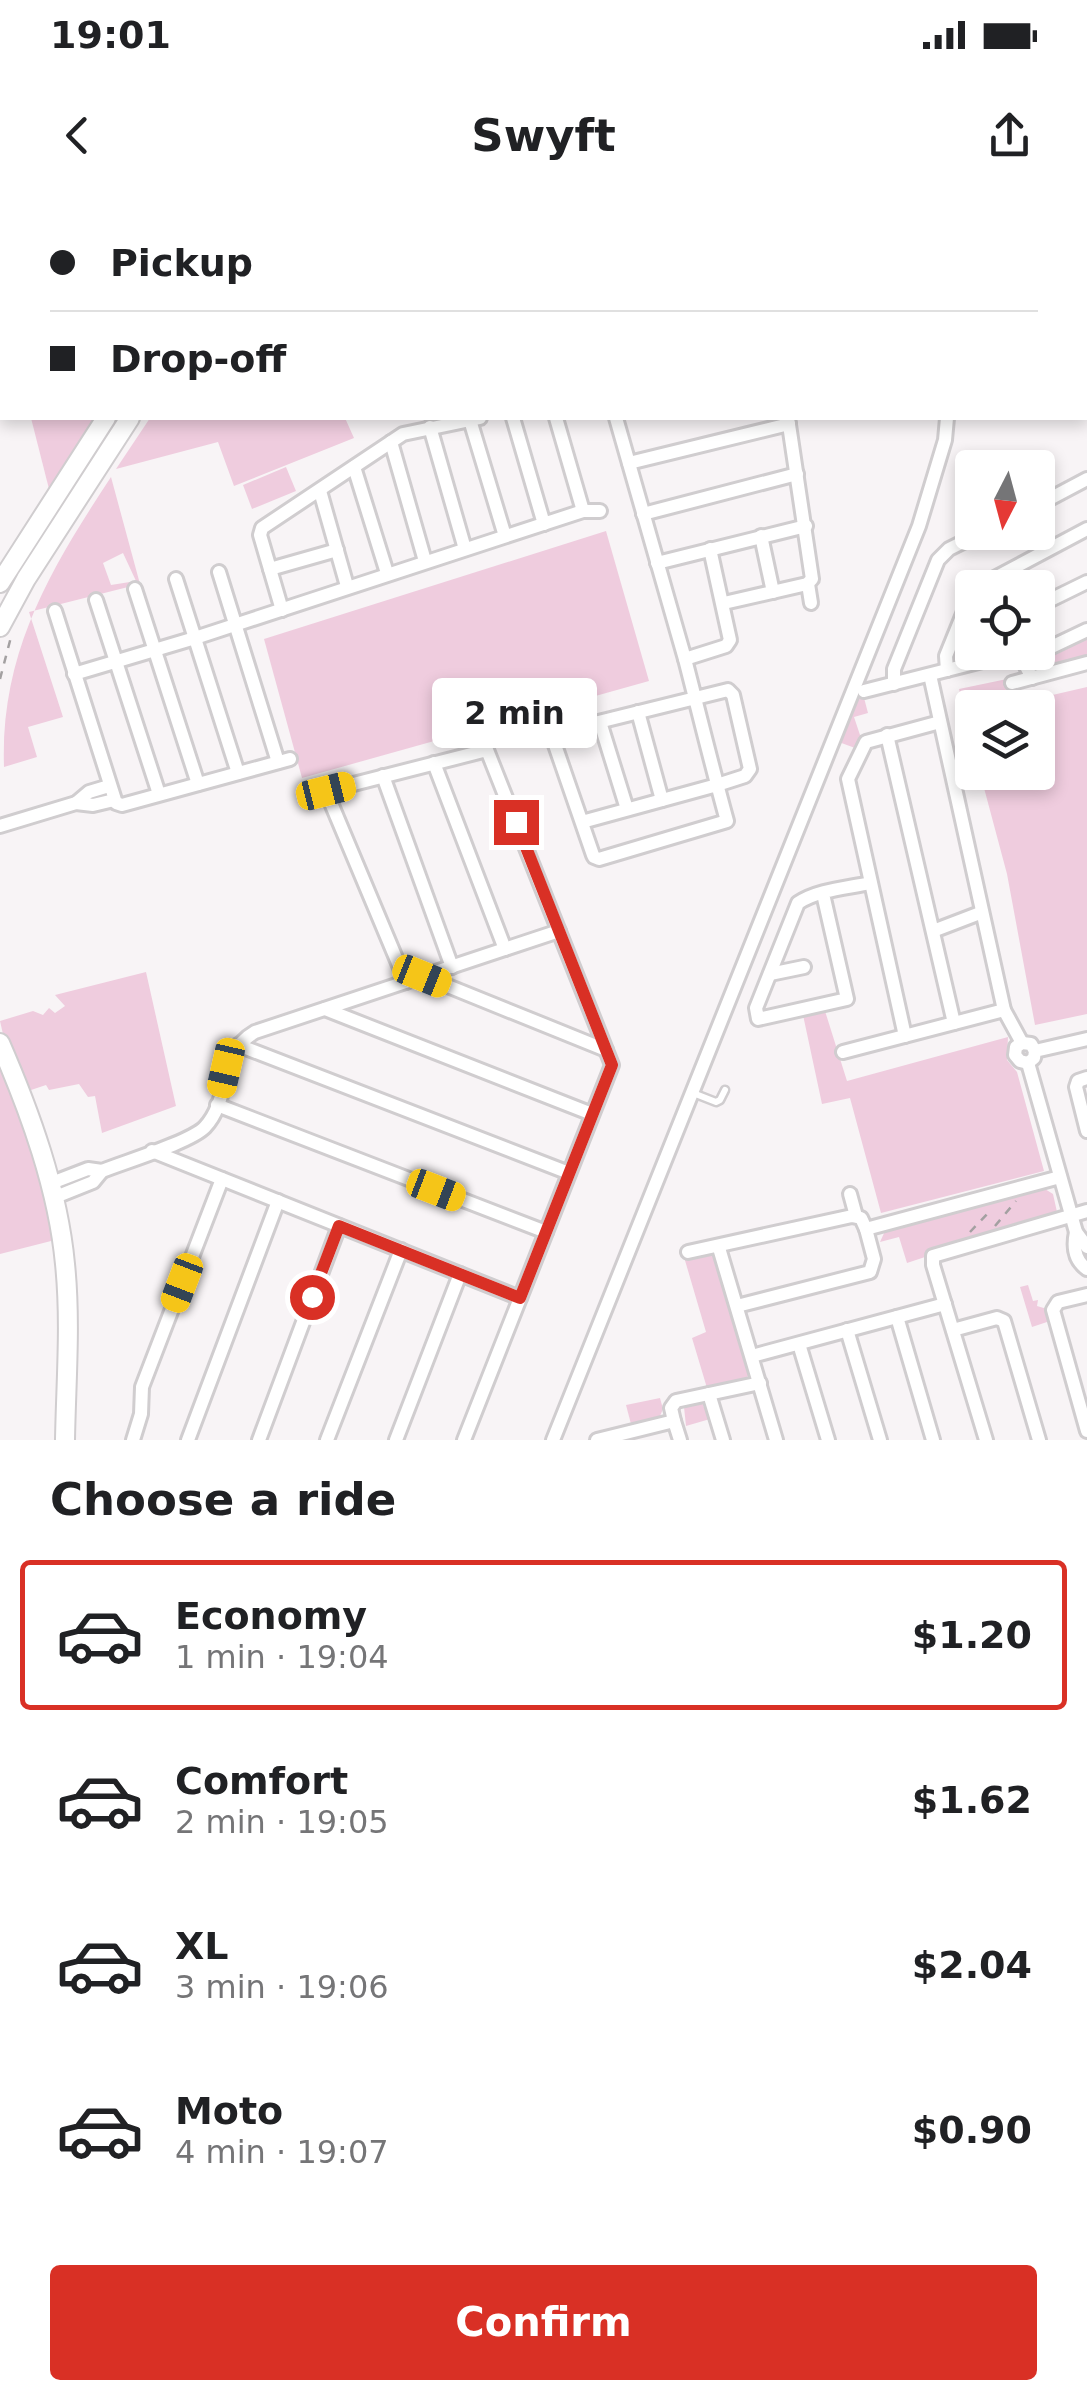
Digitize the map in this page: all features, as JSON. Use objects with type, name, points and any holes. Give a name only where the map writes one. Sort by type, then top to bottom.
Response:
[{"type":"main road","points":[[0,583],[105,420]]},
{"type":"main road","points":[[7,627],[26,578],[129,420]]},
{"type":"main road","points":[[0,1044],[26,1107],[51,1191],[66,1274],[65,1440]]},
{"type":"street","points":[[282,610],[261,530],[403,434],[470,420]]},
{"type":"street","points":[[475,420],[504,536]]},
{"type":"street","points":[[514,420],[544,524]]},
{"type":"street","points":[[557,420],[583,511]]},
{"type":"street","points":[[550,718],[590,861],[725,824],[684,659],[617,420]]},
{"type":"street","points":[[553,1440],[919,526],[945,440],[947,420]]},
{"type":"street","points":[[628,463],[788,421],[806,526],[811,603]]},
{"type":"street","points":[[430,428],[465,548]]},
{"type":"street","points":[[391,442],[426,561]]},
{"type":"street","points":[[354,466],[387,573]]},
{"type":"street","points":[[643,514],[796,474]]},
{"type":"street","points":[[1055,496],[1087,479]]},
{"type":"street","points":[[320,491],[347,586]]},
{"type":"street","points":[[74,674],[583,511],[600,510]]},
{"type":"street","points":[[657,563],[806,526]]},
{"type":"street","points":[[1011,570],[1087,529]]},
{"type":"street","points":[[761,536],[773,592]]},
{"type":"street","points":[[894,684],[894,669],[940,557],[955,548]]},
{"type":"street","points":[[684,659],[728,644],[731,636],[710,549]]},
{"type":"street","points":[[270,569],[336,550]]},
{"type":"street","points":[[76,803],[93,805],[114,800],[122,804],[284,760],[219,572]]},
{"type":"street","points":[[176,580],[238,773]]},
{"type":"street","points":[[1055,598],[1087,582]]},
{"type":"street","points":[[724,604],[808,584]]},
{"type":"street","points":[[135,589],[198,784]]},
{"type":"street","points":[[96,600],[159,794]]},
{"type":"street","points":[[55,611],[114,800]]},
{"type":"street","points":[[1055,645],[1087,630]]},
{"type":"street","points":[[946,670],[946,656],[955,635]]},
{"type":"street","points":[[1012,683],[1087,663]]},
{"type":"street","points":[[864,691],[955,667]]},
{"type":"street","points":[[1028,670],[1032,678]]},
{"type":"street","points":[[930,675],[1004,1010],[1022,1043],[1031,1044],[1060,1177],[1076,1232],[1087,1247]]},
{"type":"street","points":[[556,734],[723,690],[733,695],[750,769],[745,776],[582,822]]},
{"type":"street","points":[[638,712],[662,800]]},
{"type":"street","points":[[600,722],[627,809]]},
{"type":"street","points":[[904,1036],[848,783],[864,744],[940,722]]},
{"type":"street","points":[[887,735],[954,1024]]},
{"type":"street","points":[[406,982],[326,791],[488,750],[612,1065],[464,1440]]},
{"type":"street","points":[[434,763],[505,949]]},
{"type":"street","points":[[383,776],[452,966]]},
{"type":"street","points":[[0,826],[76,803],[89,792],[109,786]]},
{"type":"street","points":[[823,894],[849,1002],[759,1019],[756,1008],[798,903],[823,894],[870,883]]},
{"type":"street","points":[[933,931],[980,913]]},
{"type":"street","points":[[51,1191],[88,1169],[102,1171],[199,1132],[218,1105],[226,1068],[238,1045],[255,1032],[559,932]]},
{"type":"street","points":[[770,974],[804,966]]},
{"type":"street","points":[[422,976],[606,1050]]},
{"type":"street","points":[[325,1008],[592,1114]]},
{"type":"street","points":[[843,1052],[1004,1010]]},
{"type":"street","points":[[1032,1057],[1087,1038]]},
{"type":"street","points":[[238,1045],[569,1173]]},
{"type":"street","points":[[1087,1078],[1076,1087],[1087,1131]]},
{"type":"street","points":[[218,1105],[546,1232]]},
{"type":"street","points":[[152,1151],[520,1298]]},
{"type":"street","points":[[866,1228],[1060,1177]]},
{"type":"street","points":[[134,1440],[142,1388],[222,1179]]},
{"type":"street","points":[[850,1194],[856,1216]]},
{"type":"street","points":[[188,1440],[278,1201]]},
{"type":"street","points":[[986,1440],[933,1257],[939,1252],[1087,1211]]},
{"type":"street","points":[[688,1252],[856,1216],[862,1219],[874,1259],[870,1272],[737,1306]]},
{"type":"street","points":[[259,1440],[339,1226]]},
{"type":"street","points":[[1076,1232],[1075,1252],[1087,1269]]},
{"type":"street","points":[[719,1248],[776,1440]]},
{"type":"street","points":[[328,1440],[402,1250]]},
{"type":"street","points":[[396,1440],[460,1274]]},
{"type":"street","points":[[1087,1294],[1058,1302],[1053,1310],[1087,1431]]},
{"type":"street","points":[[752,1356],[945,1304]]},
{"type":"street","points":[[897,1317],[933,1440]]},
{"type":"street","points":[[953,1330],[996,1318],[1004,1321],[1038,1440]]},
{"type":"street","points":[[848,1330],[880,1440]]},
{"type":"street","points":[[799,1344],[828,1440]]},
{"type":"street","points":[[680,1440],[671,1410],[674,1403],[760,1384]]},
{"type":"street","points":[[709,1394],[722,1440]]},
{"type":"street","points":[[597,1440],[640,1435],[674,1420]]},
{"type":"lane","points":[[693,1093],[716,1102],[726,1090]]},
{"type":"path","points":[[0,679],[7,627]]},
{"type":"path","points":[[990,1240],[989,1233],[1018,1199],[1030,1193],[1030,1185]]},
{"type":"path","points":[[961,1246],[961,1240],[996,1205],[996,1194]]},
{"type":"shaded area","points":[[32,420],[93,420],[49,489]]},
{"type":"shaded area","points":[[149,420],[346,420],[354,438],[234,486],[218,442],[116,469]]},
{"type":"shaded area","points":[[286,467],[296,491],[252,509],[243,485]]},
{"type":"shaded area","points":[[111,477],[140,584],[35,611],[69,544]],"holes":[[[123,553],[136,581],[111,585],[103,563]]]},
{"type":"shaded area","points":[[606,531],[649,681],[302,778],[264,639]]},
{"type":"shaded area","points":[[31,619],[63,717],[28,727],[37,757],[4,767],[5,725]]},
{"type":"shaded area","points":[[1087,634],[1087,658],[1055,665],[1055,650]]},
{"type":"shaded area","points":[[1007,679],[1012,690],[959,690]]},
{"type":"shaded area","points":[[1087,687],[1087,1014],[1035,1025],[1007,874],[985,790],[1055,790],[1055,694]]},
{"type":"shaded area","points":[[863,694],[868,713],[854,717],[861,738],[855,748],[836,741],[855,696]]},
{"type":"shaded area","points":[[146,972],[176,1106],[102,1133],[95,1096],[88,1097],[79,1084],[49,1090],[46,1085],[25,1092],[0,1021],[33,1011],[43,1015],[49,1008],[55,1013],[65,1006],[55,995]]},
{"type":"shaded area","points":[[825,1011],[847,1081],[1008,1037],[1007,1060],[1017,1072],[1044,1171],[881,1213],[850,1098],[822,1104],[803,1015]]},
{"type":"shaded area","points":[[0,1057],[43,1181],[55,1240],[0,1254]]},
{"type":"shaded area","points":[[1045,1189],[1053,1194],[1057,1212],[1053,1216],[930,1248],[925,1257],[907,1263],[899,1237],[880,1242],[885,1231]]},
{"type":"shaded area","points":[[713,1252],[749,1374],[745,1381],[707,1388],[692,1338],[706,1332],[684,1257]]},
{"type":"shaded area","points":[[1028,1285],[1033,1301],[1038,1300],[1037,1306],[1047,1309],[1050,1321],[1032,1327],[1020,1287]]},
{"type":"shaded area","points":[[660,1398],[660,1416],[631,1424],[626,1405]]},
{"type":"shaded area","points":[[702,1403],[710,1419],[686,1426],[684,1407]]},
{"type":"route","points":[[312,1297],[339,1226],[520,1298],[612,1065],[516,822]]}]
